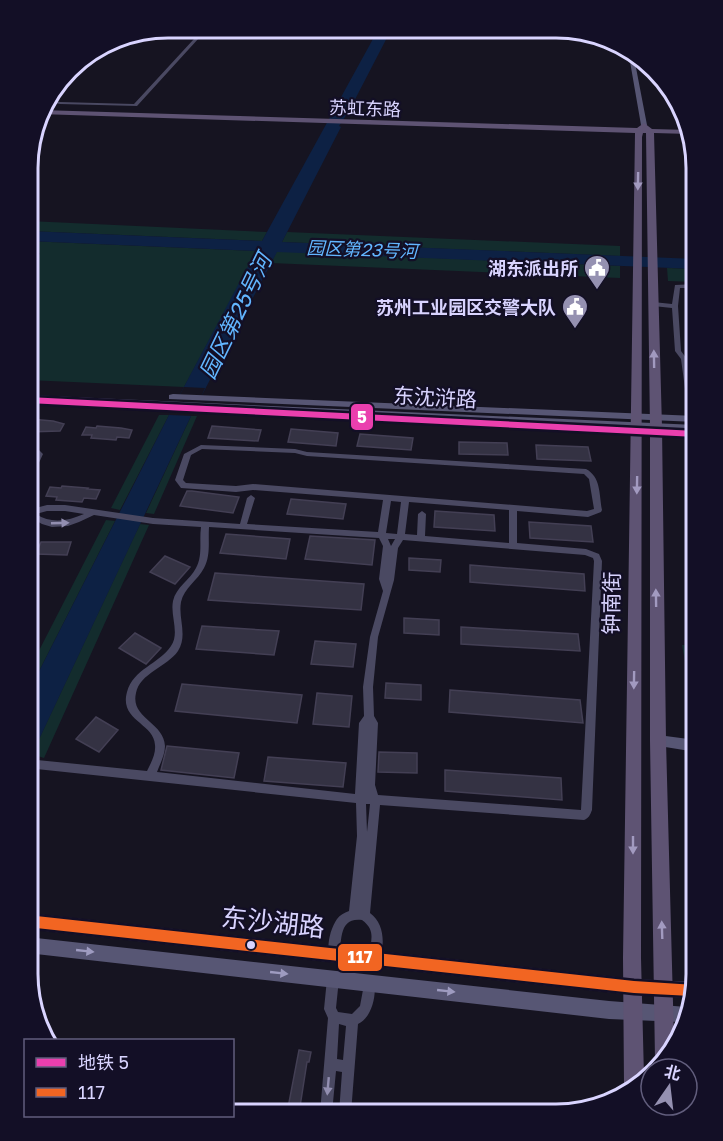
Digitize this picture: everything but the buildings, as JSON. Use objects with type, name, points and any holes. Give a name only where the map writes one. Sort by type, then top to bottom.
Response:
[{"type":"main road","name":"钟南街","points":[[632,62],[644,129],[653,304],[658,741],[665,1044]]},
{"type":"main road","name":"苏虹东路","points":[[50,111],[192,112],[329,119]]},
{"type":"main road","name":"苏虹东路","points":[[50,111],[261,120],[343,119],[680,131]]},
{"type":"main road","name":"苏虹东路","points":[[644,129],[679,127]]},
{"type":"main road","name":"钟南街","points":[[634,1078],[635,1012],[632,958],[637,262],[644,129]]},
{"type":"main road","name":"东沈浒路","points":[[38,391],[176,401]]},
{"type":"main road","name":"东沈浒路","points":[[38,398],[176,401],[637,422],[686,420]]},
{"type":"main road","name":"东沈浒路","points":[[656,422],[686,426]]},
{"type":"main road","points":[[658,741],[685,745]]},
{"type":"main road","name":"东沙湖路","points":[[38,922],[634,987],[684,990]]},
{"type":"main road","points":[[38,946],[635,1012],[680,1014]]},
{"type":"street","points":[[56,101],[135,105],[197,38]]},
{"type":"street","points":[[686,286],[677,286],[675,306],[678,351],[684,359],[686,372]]},
{"type":"street","points":[[653,304],[675,306]]},
{"type":"street","points":[[201,447],[295,451],[307,454],[582,471],[594,478],[598,510],[592,513],[387,499],[253,487],[236,489],[184,486],[179,480],[188,454],[201,447]]},
{"type":"street","points":[[243,526],[251,498]]},
{"type":"street","points":[[386,591],[383,579],[387,546],[382,535],[387,499]]},
{"type":"street","points":[[359,914],[373,826],[374,799],[370,785],[373,723],[369,717],[368,687],[374,637],[390,580],[394,547],[401,537],[405,500]]},
{"type":"street","points":[[38,511],[55,508],[153,521],[382,535],[586,552],[596,556],[598,561],[587,810],[584,815],[362,799],[38,765]]},
{"type":"street","points":[[513,508],[513,546]]},
{"type":"street","points":[[38,519],[56,524],[79,520],[92,513]]},
{"type":"street","points":[[421,538],[422,514]]},
{"type":"street","points":[[150,777],[160,746],[156,734],[138,719],[132,708],[130,697],[140,678],[167,657],[178,641],[180,632],[177,604],[184,588],[200,570],[204,560],[203,534],[206,524]]},
{"type":"street","points":[[359,914],[362,799],[360,784],[364,723],[369,717]]},
{"type":"street","points":[[361,825],[373,826]]},
{"type":"street","points":[[334,954],[338,930],[345,918],[359,914]]},
{"type":"street","points":[[359,914],[375,926],[377,933],[375,958]]},
{"type":"street","points":[[327,1104],[334,1017],[330,1009],[333,979]]},
{"type":"street","points":[[334,1017],[344,1021],[360,1017],[365,1010],[369,982]]},
{"type":"street","points":[[346,1104],[352,1020]]},
{"type":"street","points":[[330,1065],[348,1066]]},
{"type":"green space","points":[[38,221],[267,232],[262,241],[38,231]]},
{"type":"green space","points":[[287,232],[620,246],[620,256],[282,242]]},
{"type":"green space","points":[[38,241],[257,251],[184,387],[38,380],[38,256],[40,253],[38,253]]},
{"type":"green space","points":[[277,251],[620,266],[620,278],[271,263]]},
{"type":"green space","points":[[667,268],[686,269],[686,282],[668,281]]},
{"type":"green space","points":[[159,415],[169,415],[120,510],[111,508]]},
{"type":"green space","points":[[191,416],[197,416],[154,514],[146,513]]},
{"type":"green space","points":[[106,520],[115,521],[38,673],[38,653]]},
{"type":"green space","points":[[140,524],[149,525],[44,758],[38,756],[38,741]]},
{"type":"green space","points":[[682,645],[685,645],[685,664]]},
{"type":"water","points":[[374,38],[387,38],[339,126],[341,127],[282,242],[686,259],[686,269],[277,252],[191,416],[38,742],[38,673],[169,415],[256,251],[38,241],[38,231],[262,241]]},
{"type":"pier","points":[[184,387],[205,388],[193,416],[169,415]]},
{"type":"metro line","name":"5","points":[[38,401],[686,433]]},
{"type":"transit line","name":"117","points":[[38,922],[634,987],[684,990]]},
{"type":"place","name":"湖东派出所","points":[[597,291]]},
{"type":"place","name":"苏州工业园区交警大队","points":[[575,330]]},
{"type":"water label","name":"园区第23号河","points":[[362,249]]},
{"type":"water label","name":"园区第25号河","points":[[235,316]]}]
